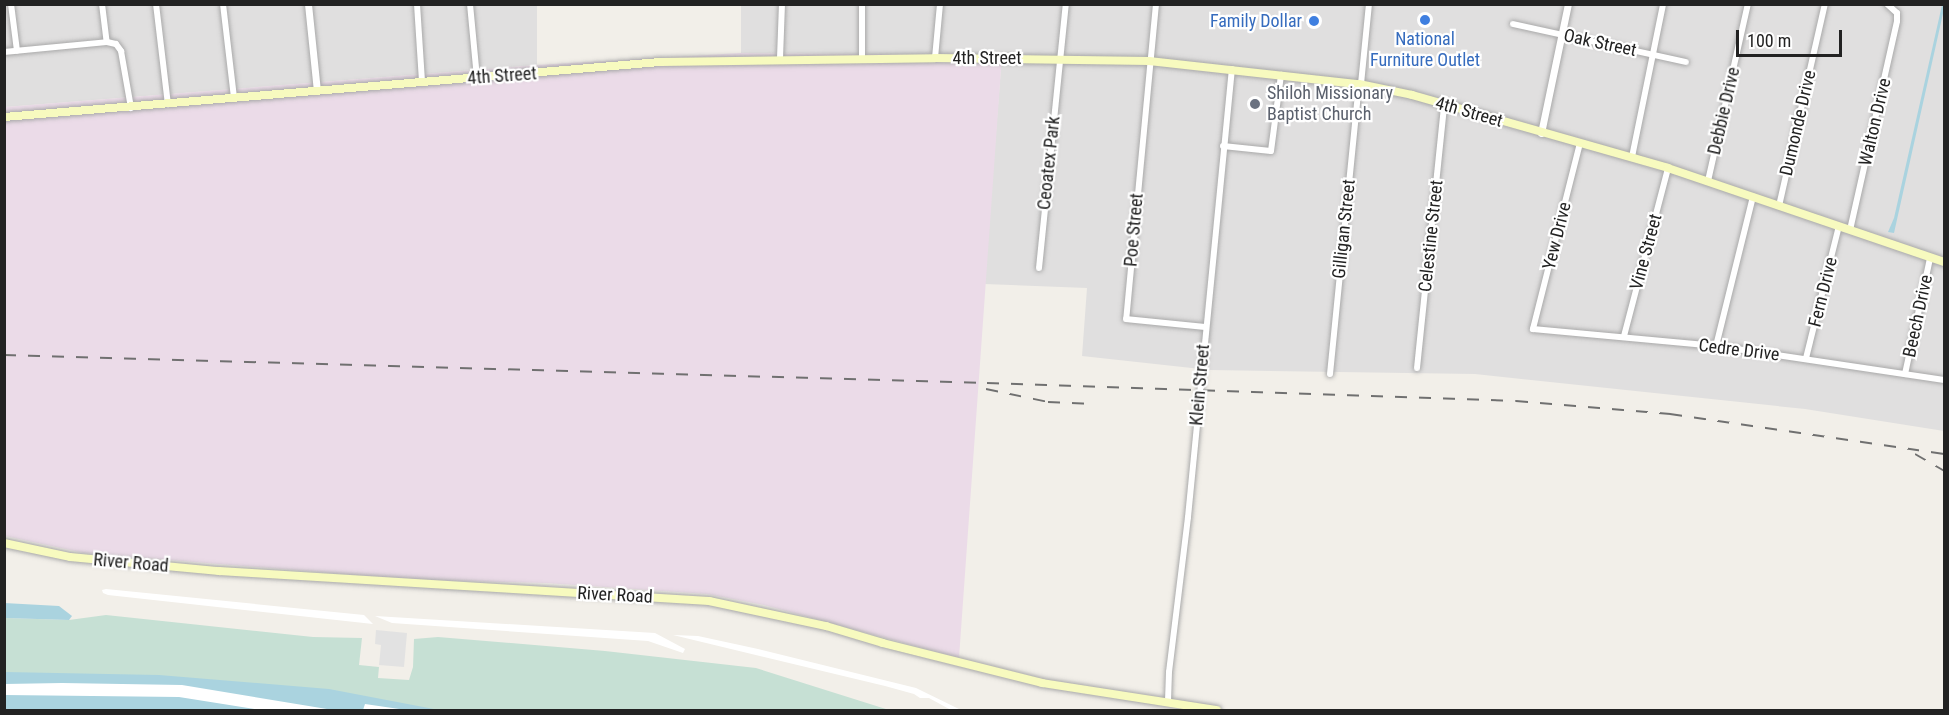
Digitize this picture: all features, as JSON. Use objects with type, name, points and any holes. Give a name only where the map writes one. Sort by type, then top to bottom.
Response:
[{"type":"main road","name":"4th Street","points":[[4,117],[661,62],[780,58],[1149,61],[1360,84],[1444,105],[1668,168],[1944,262]]},
{"type":"main road","name":"River Road","points":[[4,543],[70,557],[219,571],[709,601],[826,626],[883,643],[1030,680],[1168,701],[1217,711]]},
{"type":"street","points":[[11,4],[17,51]]},
{"type":"street","points":[[102,4],[107,42]]},
{"type":"street","points":[[156,4],[168,104]]},
{"type":"street","points":[[223,4],[234,98]]},
{"type":"street","points":[[308,4],[317,91]]},
{"type":"street","points":[[417,4],[422,82]]},
{"type":"street","points":[[470,4],[477,78]]},
{"type":"street","points":[[780,58],[782,4]]},
{"type":"street","points":[[862,4],[862,58]]},
{"type":"street","points":[[935,58],[940,4]]},
{"type":"street","name":"Ceoatex Park","points":[[1038,268],[1066,4]]},
{"type":"street","points":[[1149,61],[1156,4]]},
{"type":"street","name":"Gilligan Street","points":[[1330,374],[1369,4]]},
{"type":"street","points":[[1541,133],[1568,4]]},
{"type":"street","points":[[1632,157],[1663,4]]},
{"type":"street","name":"Debbie Drive","points":[[1708,181],[1748,4]]},
{"type":"street","name":"Dumonde Drive","points":[[1779,206],[1825,4]]},
{"type":"street","name":"Walton Drive","points":[[1850,230],[1897,13],[1887,4]]},
{"type":"street","name":"Oak Street","points":[[1514,24],[1686,62]]},
{"type":"street","points":[[4,52],[107,42],[116,44],[120,51],[131,108]]},
{"type":"street","name":"Poe Street","points":[[1149,61],[1126,319],[1205,327]]},
{"type":"street","name":"Klein Street","points":[[1168,701],[1169,672],[1188,517],[1232,69]]},
{"type":"street","points":[[1223,146],[1271,151],[1281,75]]},
{"type":"street","name":"Celestine Street","points":[[1417,368],[1444,105]]},
{"type":"street","name":"Yew Drive","points":[[1533,329],[1580,143]]},
{"type":"street","name":"Vine Street","points":[[1624,336],[1668,168]]},
{"type":"street","points":[[1716,346],[1753,197]]},
{"type":"street","name":"Fern Drive","points":[[1806,358],[1839,226]]},
{"type":"street","name":"Beech Drive","points":[[1905,374],[1930,258]]},
{"type":"street","name":"Cedre Drive","points":[[1533,329],[1716,346],[1944,380]]},
{"type":"shaded area","points":[[741,4],[1944,5],[1944,431],[1805,409],[1475,374],[1210,370],[1082,356],[1087,288],[984,284],[1002,55],[741,53]]},
{"type":"shaded area","points":[[5,5],[537,5],[537,65],[5,107]]},
{"type":"shaded area","points":[[741,53],[1002,55],[959,658],[764,605],[707,594],[546,583],[418,580],[84,553],[5,536],[5,107],[537,65]]},
{"type":"shaded area","points":[[376,630],[407,633],[404,667],[379,665],[381,645],[375,644]]},
{"type":"green space","points":[[106,615],[313,637],[362,638],[359,665],[379,667],[378,678],[409,680],[413,667],[414,639],[438,637],[605,651],[756,668],[889,710],[420,710],[5,678],[5,618],[69,620]]},
{"type":"water","points":[[1942,5],[1944,9],[1894,233],[1888,232],[1894,218]]},
{"type":"water","points":[[4,603],[59,606],[72,616],[69,620],[5,618]]},
{"type":"water","points":[[5,672],[159,675],[329,689],[439,710],[5,710]]},
{"type":"pier","points":[[102,590],[364,615],[373,624],[108,595]]},
{"type":"pier","points":[[375,616],[655,633],[685,649],[683,653],[648,641],[392,623]]},
{"type":"pier","points":[[673,635],[698,636],[758,649],[916,688],[961,710],[951,710],[929,698],[920,698],[914,694],[885,686]]},
{"type":"pier","points":[[5,684],[182,685],[333,710],[261,710],[179,697],[5,695]]},
{"type":"pier","points":[[365,704],[406,710],[363,710]]},
{"type":"railway","points":[[4,355],[987,383],[1516,401],[1670,414],[1944,454]]},
{"type":"railway","points":[[986,389],[1048,402],[1094,404]]},
{"type":"railway","points":[[1915,454],[1944,471]]},
{"type":"place","name":"National Furniture Outlet","points":[[1425,20]]},
{"type":"place","name":"Family Dollar","points":[[1314,21]]},
{"type":"place","name":"Shiloh Missionary Baptist Church","points":[[1255,104]]}]
